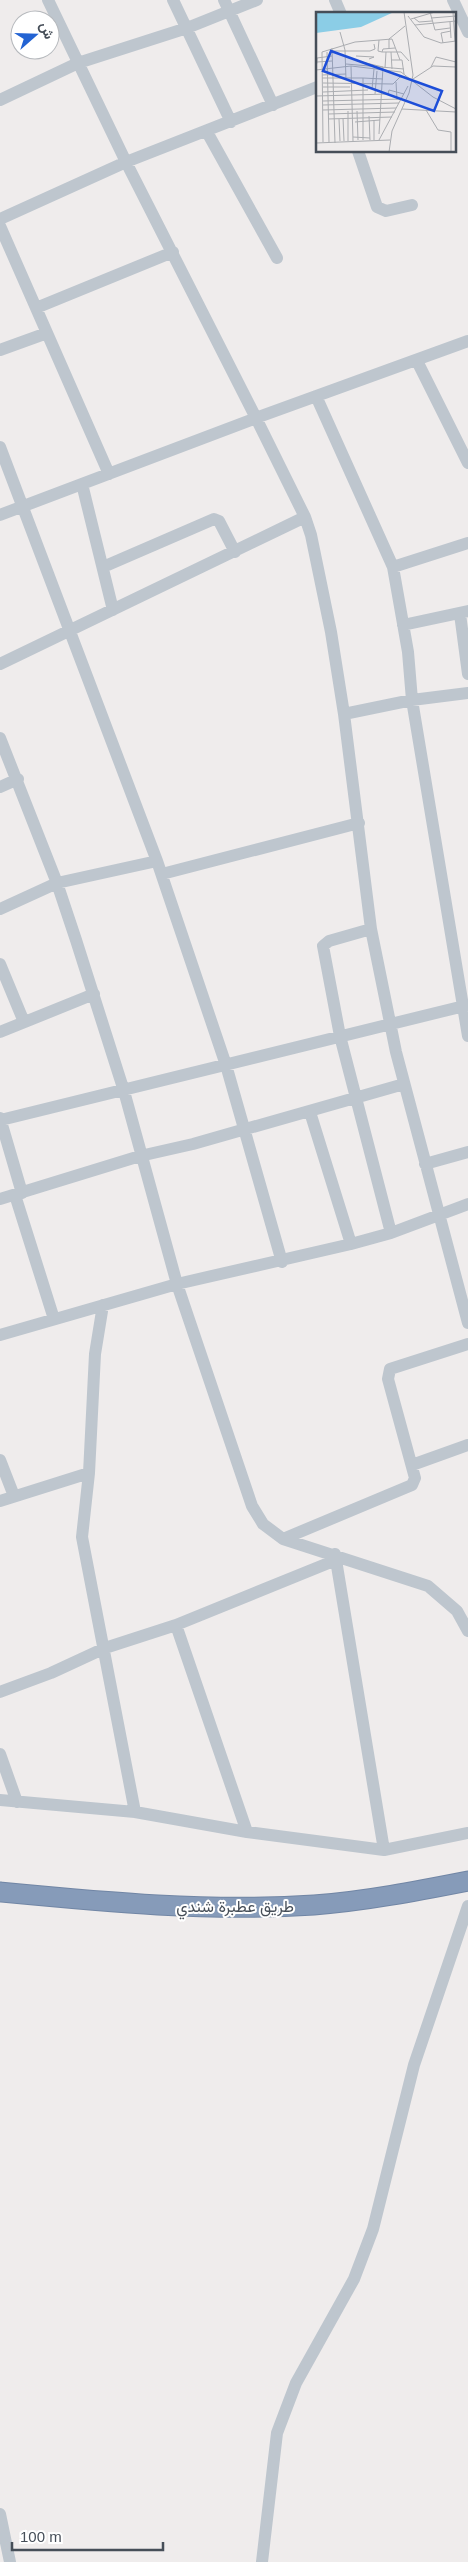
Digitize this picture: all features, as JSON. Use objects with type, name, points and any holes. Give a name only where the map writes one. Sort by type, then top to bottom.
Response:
[{"type":"highway","name":"طريق عطبرة شندي","points":[[0,1892],[198,1908],[260,1907],[336,1902],[401,1894],[468,1881]]},
{"type":"street","points":[[48,0],[126,162],[305,517],[318,566],[344,714],[371,929],[404,1084],[468,1324]]},
{"type":"street","points":[[173,0],[231,122]]},
{"type":"street","points":[[0,100],[78,64],[186,28],[227,6],[257,0]]},
{"type":"street","points":[[335,0],[341,12]]},
{"type":"street","points":[[453,0],[464,29]]},
{"type":"street","points":[[227,6],[273,105]]},
{"type":"street","points":[[0,219],[126,162],[207,132],[316,87]]},
{"type":"street","points":[[207,132],[277,258]]},
{"type":"street","points":[[358,152],[377,207],[381,211],[412,205]]},
{"type":"street","points":[[0,226],[108,474]]},
{"type":"street","points":[[36,308],[173,252]]},
{"type":"street","points":[[0,350],[47,333]]},
{"type":"street","points":[[0,515],[256,418],[468,341]]},
{"type":"street","points":[[417,361],[468,463]]},
{"type":"street","points":[[316,396],[393,566],[403,625],[412,700],[465,1006],[468,1036]]},
{"type":"street","points":[[0,447],[162,874],[226,1065],[282,1262]]},
{"type":"street","points":[[82,484],[113,610]]},
{"type":"street","points":[[0,664],[305,517]]},
{"type":"street","points":[[103,567],[214,519],[219,520],[235,552]]},
{"type":"street","points":[[393,566],[468,542]]},
{"type":"street","points":[[403,625],[464,612],[468,674]]},
{"type":"street","points":[[344,714],[412,700],[468,693]]},
{"type":"street","points":[[0,738],[18,779],[57,883],[94,994],[124,1091],[140,1156],[177,1284],[252,1506],[263,1524],[283,1538],[335,1557],[428,1586],[457,1611],[468,1632]]},
{"type":"street","points":[[0,787],[18,779]]},
{"type":"street","points":[[162,874],[359,823]]},
{"type":"street","points":[[0,908],[57,883],[157,861]]},
{"type":"street","points":[[371,929],[329,940],[323,946],[340,1036],[358,1098],[391,1233]]},
{"type":"street","points":[[0,964],[24,1022]]},
{"type":"street","points":[[0,1032],[94,994]]},
{"type":"street","points":[[54,1319],[18,1194],[0,1119],[124,1091],[465,1006]]},
{"type":"street","points":[[0,1199],[140,1156],[310,1112],[404,1084]]},
{"type":"street","points":[[310,1112],[351,1244]]},
{"type":"street","points":[[425,1164],[468,1152]]},
{"type":"street","points":[[0,1335],[177,1284],[282,1262],[391,1233],[468,1204]]},
{"type":"street","points":[[104,1305],[95,1354],[89,1473],[82,1536],[135,1812]]},
{"type":"street","points":[[283,1538],[412,1485],[415,1478],[388,1379],[390,1369],[468,1344]]},
{"type":"street","points":[[412,1464],[468,1445]]},
{"type":"street","points":[[0,1460],[14,1496]]},
{"type":"street","points":[[0,1501],[89,1473]]},
{"type":"street","points":[[0,1692],[51,1673],[105,1648],[176,1625],[335,1557]]},
{"type":"street","points":[[335,1557],[384,1850]]},
{"type":"street","points":[[176,1625],[248,1832]]},
{"type":"street","points":[[0,1754],[17,1802]]},
{"type":"street","points":[[0,1800],[135,1812],[248,1832],[384,1850],[468,1833]]},
{"type":"street","points":[[262,2562],[278,2433],[296,2384],[354,2279],[373,2229],[414,2065],[468,1906]]},
{"type":"street","points":[[0,2514],[10,2562]]}]
